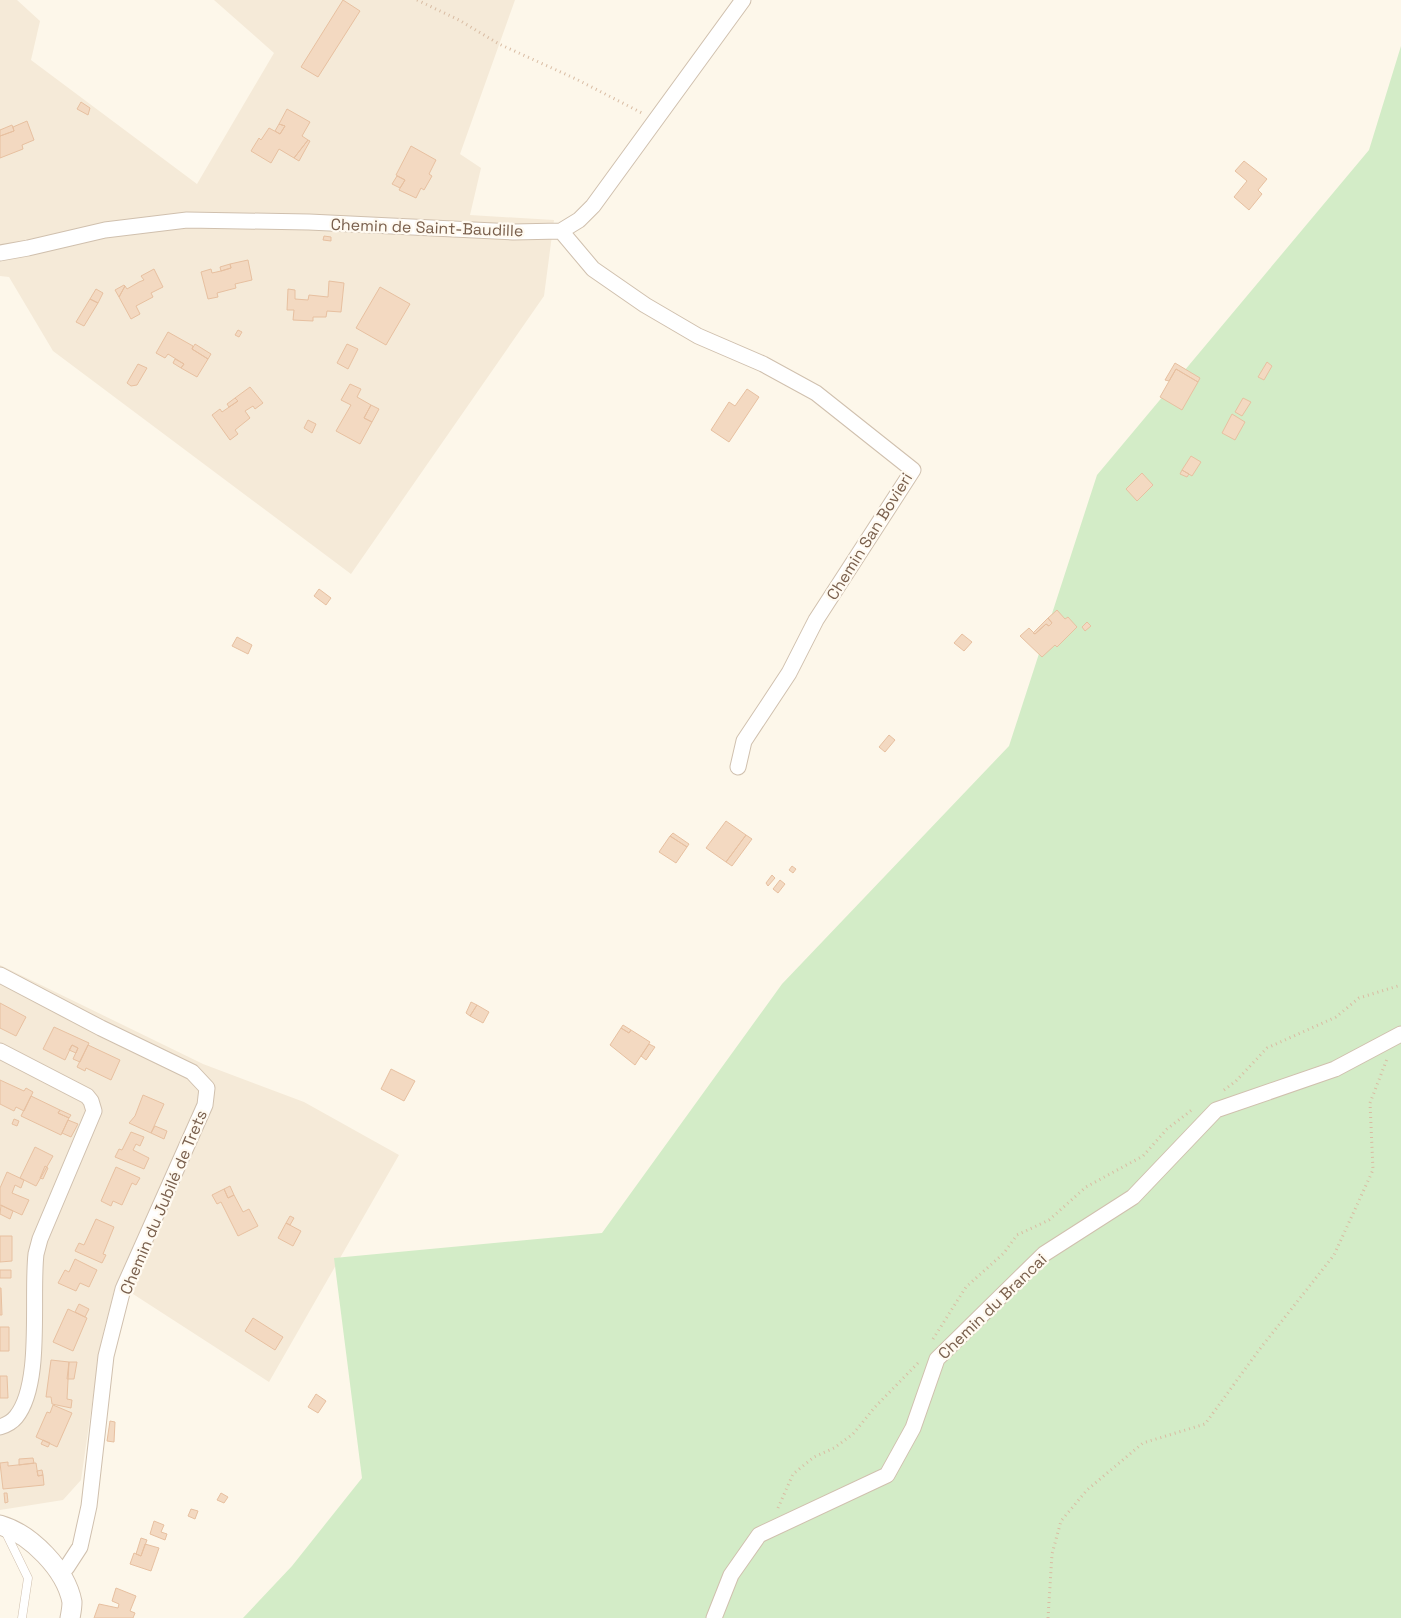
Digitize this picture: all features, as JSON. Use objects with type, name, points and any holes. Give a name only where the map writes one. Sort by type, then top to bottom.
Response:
[{"type":"street","points":[[561,231],[579,220],[593,206],[743,0]]},
{"type":"street","name":"Chemin de Saint-Baudille","points":[[0,253],[105,230],[187,220],[310,222],[512,232],[561,231]]},
{"type":"street","name":"Chemin San Bovieri","points":[[561,231],[593,269],[645,305],[698,336],[763,364],[816,393],[913,470],[816,620],[789,674],[744,741],[738,767]]},
{"type":"street","name":"Chemin du Jubilé de Trets","points":[[0,975],[192,1072],[208,1088],[205,1105],[124,1289],[106,1356],[89,1506],[80,1547],[67,1567],[60,1573]]},
{"type":"street","name":"Chemin du Brancai","points":[[714,1618],[731,1575],[759,1535],[887,1475],[913,1428],[937,1359],[1044,1254],[1132,1198],[1216,1110],[1335,1069],[1398,1035]]},
{"type":"street","points":[[0,1051],[88,1096],[92,1100],[94,1112],[40,1239],[36,1254],[31,1382],[25,1402],[15,1419],[0,1427]]},
{"type":"street","points":[[2,1526],[41,1549],[60,1573],[72,1603],[70,1618]]},
{"type":"lane","points":[[2,1526],[28,1578],[22,1618]]},
{"type":"path","points":[[418,0],[459,20],[499,44],[610,96],[654,120]]},
{"type":"path","points":[[1048,1618],[1052,1554],[1061,1520],[1087,1490],[1143,1443],[1205,1424],[1259,1350],[1334,1255],[1373,1170],[1370,1103],[1398,1035]]},
{"type":"shaded area","points":[[0,0],[17,0],[40,21],[31,60],[197,184],[274,53],[214,0],[515,0],[460,154],[481,168],[470,215],[554,220],[544,296],[351,574],[53,351],[9,277],[0,276]]},
{"type":"shaded area","points":[[0,965],[203,1064],[304,1102],[399,1155],[269,1382],[116,1283],[101,1342],[81,1480],[63,1500],[0,1510]]},
{"type":"green space","points":[[1401,46],[1401,1618],[243,1618],[292,1566],[362,1478],[334,1258],[602,1233],[782,984],[1009,746],[1097,475],[1369,150]]},
{"type":"building","points":[[343,0],[360,11],[318,77],[301,67]]},
{"type":"building","points":[[81,102],[90,108],[88,115],[77,109]]},
{"type":"building","points":[[287,109],[310,122],[302,136],[308,140],[294,158],[279,149],[271,163],[251,151],[259,138],[261,140],[269,128],[280,134],[285,126],[279,124]]},
{"type":"building","points":[[27,121],[34,140],[22,145],[23,149],[0,158],[0,136],[14,131],[13,127]]},
{"type":"building","points":[[279,124],[285,126],[280,134],[275,131]]},
{"type":"building","points":[[12,125],[14,131],[0,136],[0,130]]},
{"type":"building","points":[[308,140],[310,141],[299,161],[294,158]]},
{"type":"building","points":[[411,146],[436,160],[429,174],[432,176],[424,190],[421,188],[416,198],[399,190],[405,180],[396,175]]},
{"type":"building","points":[[1244,161],[1267,179],[1258,190],[1262,194],[1249,210],[1234,197],[1247,181],[1235,171]]},
{"type":"building","points":[[397,176],[405,180],[400,188],[392,184]]},
{"type":"building","points":[[324,236],[331,237],[331,241],[323,240]]},
{"type":"building","points":[[248,260],[252,280],[235,284],[236,288],[217,293],[218,297],[208,299],[201,272],[211,269],[212,273],[221,271],[231,268],[230,264]]},
{"type":"building","points":[[230,264],[231,268],[221,271],[220,267]]},
{"type":"building","points":[[154,269],[163,287],[151,293],[153,297],[136,306],[140,314],[131,319],[119,297],[125,286],[127,289],[144,280],[141,276]]},
{"type":"building","points":[[329,281],[344,283],[341,312],[327,311],[326,317],[313,317],[313,321],[293,320],[294,310],[287,310],[288,289],[295,290],[295,299],[308,300],[309,295],[328,297]]},
{"type":"building","points":[[125,286],[119,297],[115,290]]},
{"type":"building","points":[[380,287],[410,304],[386,345],[356,328]]},
{"type":"building","points":[[96,289],[103,293],[98,303],[90,299]]},
{"type":"building","points":[[90,299],[98,303],[84,326],[76,322]]},
{"type":"building","points":[[238,330],[242,332],[239,337],[235,335]]},
{"type":"building","points":[[168,332],[193,346],[192,349],[208,359],[197,377],[181,368],[184,364],[168,354],[165,358],[156,353]]},
{"type":"building","points":[[195,344],[211,354],[208,359],[192,349]]},
{"type":"building","points":[[347,344],[358,349],[348,369],[337,363]]},
{"type":"building","points":[[175,359],[184,364],[181,368],[173,363]]},
{"type":"building","points":[[1267,362],[1272,366],[1264,380],[1258,377]]},
{"type":"building","points":[[1175,363],[1200,378],[1198,382],[1176,369],[1169,381],[1165,380]]},
{"type":"building","points":[[138,364],[147,368],[137,385],[131,386],[127,383]]},
{"type":"building","points":[[1176,369],[1198,382],[1182,410],[1160,397]]},
{"type":"building","points":[[350,384],[361,389],[357,397],[371,405],[364,418],[372,422],[360,444],[336,431],[351,405],[341,400]]},
{"type":"building","points":[[250,387],[263,403],[255,409],[253,406],[245,411],[250,418],[235,430],[238,434],[230,440],[212,415],[220,409],[222,412],[238,401],[235,398]]},
{"type":"building","points":[[747,389],[759,397],[729,442],[711,430],[729,402],[735,406]]},
{"type":"building","points":[[235,398],[238,401],[229,407],[227,404]]},
{"type":"building","points":[[1243,398],[1251,402],[1242,416],[1235,412]]},
{"type":"building","points":[[371,405],[379,409],[372,422],[364,418]]},
{"type":"building","points":[[1232,414],[1245,422],[1235,440],[1222,433]]},
{"type":"building","points":[[308,420],[316,424],[312,433],[304,428]]},
{"type":"building","points":[[1191,456],[1201,462],[1192,476],[1182,470]]},
{"type":"building","points":[[1182,470],[1189,474],[1187,477],[1180,474]]},
{"type":"building","points":[[1142,473],[1153,485],[1137,501],[1126,489]]},
{"type":"building","points":[[319,589],[331,598],[326,605],[314,596]]},
{"type":"building","points":[[1057,610],[1065,619],[1068,617],[1077,627],[1057,647],[1055,645],[1042,657],[1020,636],[1029,628],[1035,634],[1046,624],[1049,626],[1052,623],[1048,618]]},
{"type":"building","points":[[1048,618],[1052,623],[1049,626],[1046,624],[1035,634],[1033,633]]},
{"type":"building","points":[[1087,622],[1091,626],[1085,631],[1082,627]]},
{"type":"building","points":[[962,634],[972,642],[964,651],[954,643]]},
{"type":"building","points":[[237,637],[252,645],[248,654],[232,646]]},
{"type":"building","points":[[889,735],[895,740],[885,752],[879,747]]},
{"type":"building","points":[[726,821],[746,835],[726,862],[706,848]]},
{"type":"building","points":[[673,833],[689,844],[687,847],[670,836]]},
{"type":"building","points":[[746,835],[752,839],[732,866],[726,862]]},
{"type":"building","points":[[670,836],[687,847],[676,863],[659,852]]},
{"type":"building","points":[[792,866],[796,869],[793,873],[789,870]]},
{"type":"building","points":[[772,875],[775,878],[768,886],[766,883]]},
{"type":"building","points":[[780,880],[785,884],[778,893],[773,889]]},
{"type":"building","points":[[471,1002],[477,1005],[470,1016],[466,1013]]},
{"type":"building","points":[[0,1003],[26,1017],[16,1036],[0,1028]]},
{"type":"building","points":[[477,1005],[489,1012],[483,1023],[470,1016]]},
{"type":"building","points":[[623,1025],[631,1030],[629,1033],[621,1028]]},
{"type":"building","points":[[54,1027],[89,1043],[80,1062],[73,1059],[78,1048],[72,1045],[65,1060],[43,1049]]},
{"type":"building","points":[[621,1028],[629,1033],[631,1030],[650,1042],[635,1065],[610,1045]]},
{"type":"building","points":[[649,1044],[655,1047],[646,1060],[641,1056]]},
{"type":"building","points":[[72,1045],[78,1048],[76,1053],[69,1050]]},
{"type":"building","points":[[88,1045],[120,1060],[111,1080],[86,1068],[85,1071],[77,1067]]},
{"type":"building","points":[[391,1069],[415,1081],[404,1101],[381,1089]]},
{"type":"building","points":[[0,1080],[24,1091],[26,1088],[33,1092],[24,1111],[16,1107],[14,1111],[0,1104]]},
{"type":"building","points":[[143,1095],[164,1104],[151,1133],[129,1123],[135,1116]]},
{"type":"building","points":[[31,1096],[60,1110],[58,1113],[69,1118],[61,1135],[21,1116]]},
{"type":"building","points":[[60,1110],[71,1115],[69,1118],[58,1113]]},
{"type":"building","points":[[14,1119],[19,1121],[17,1126],[12,1124]]},
{"type":"building","points":[[68,1120],[78,1124],[71,1137],[62,1133]]},
{"type":"building","points":[[155,1126],[167,1131],[164,1139],[151,1133]]},
{"type":"building","points":[[131,1132],[144,1137],[140,1146],[136,1144],[133,1150],[149,1158],[144,1169],[115,1157],[119,1149],[122,1150]]},
{"type":"building","points":[[35,1147],[53,1156],[36,1186],[20,1178]]},
{"type":"building","points":[[45,1166],[48,1168],[43,1179],[40,1178]]},
{"type":"building","points":[[116,1167],[140,1178],[136,1185],[132,1183],[122,1205],[113,1201],[111,1206],[101,1201]]},
{"type":"building","points":[[7,1172],[24,1180],[21,1188],[15,1185],[12,1193],[29,1200],[22,1215],[0,1205],[0,1188]]},
{"type":"building","points":[[230,1186],[234,1195],[228,1198],[224,1189]]},
{"type":"building","points":[[224,1189],[228,1198],[234,1195],[243,1212],[249,1209],[258,1226],[238,1236],[221,1202],[217,1204],[212,1195]]},
{"type":"building","points":[[1,1205],[13,1211],[10,1219],[0,1214]]},
{"type":"building","points":[[290,1216],[294,1218],[290,1225],[286,1223]]},
{"type":"building","points":[[96,1219],[114,1227],[103,1254],[106,1255],[102,1263],[75,1251],[79,1243],[84,1245]]},
{"type":"building","points":[[286,1223],[301,1231],[293,1246],[278,1238]]},
{"type":"building","points":[[0,1236],[12,1236],[12,1261],[0,1262]]},
{"type":"building","points":[[75,1259],[97,1270],[89,1287],[80,1283],[76,1291],[58,1283],[65,1270],[69,1272]]},
{"type":"building","points":[[0,1270],[11,1270],[11,1278],[0,1278]]},
{"type":"building","points":[[1,1288],[2,1315],[0,1315]]},
{"type":"building","points":[[79,1304],[89,1309],[85,1317],[75,1312]]},
{"type":"building","points":[[68,1309],[87,1318],[73,1351],[53,1342]]},
{"type":"building","points":[[253,1318],[283,1337],[275,1350],[245,1331]]},
{"type":"building","points":[[0,1327],[9,1327],[9,1351],[0,1351]]},
{"type":"building","points":[[51,1360],[69,1362],[67,1399],[72,1400],[71,1408],[52,1404],[51,1397],[46,1397]]},
{"type":"building","points":[[69,1362],[77,1362],[74,1379],[67,1379]]},
{"type":"building","points":[[0,1376],[7,1376],[8,1398],[0,1398]]},
{"type":"building","points":[[316,1394],[326,1401],[318,1413],[308,1407]]},
{"type":"building","points":[[53,1405],[72,1413],[57,1447],[36,1437],[47,1412],[50,1413]]},
{"type":"building","points":[[110,1421],[115,1422],[114,1442],[107,1441]]},
{"type":"building","points":[[43,1440],[50,1443],[48,1447],[41,1444]]},
{"type":"building","points":[[33,1458],[34,1463],[19,1465],[19,1459]]},
{"type":"building","points":[[8,1462],[8,1466],[36,1463],[38,1476],[43,1475],[44,1485],[3,1489],[0,1463]]},
{"type":"building","points":[[42,1470],[43,1475],[38,1476],[37,1471]]},
{"type":"building","points":[[4,1493],[7,1493],[8,1502],[5,1503]]},
{"type":"building","points":[[221,1493],[228,1497],[224,1503],[217,1500]]},
{"type":"building","points":[[191,1509],[198,1511],[195,1519],[188,1516]]},
{"type":"building","points":[[154,1521],[164,1525],[161,1532],[167,1534],[165,1540],[150,1534]]},
{"type":"building","points":[[141,1538],[147,1540],[141,1556],[136,1554]]},
{"type":"building","points":[[145,1544],[159,1548],[151,1571],[130,1564],[134,1553],[141,1556]]},
{"type":"building","points":[[116,1588],[136,1596],[130,1611],[135,1613],[133,1618],[94,1618],[99,1604],[118,1608],[119,1604],[112,1601]]}]
